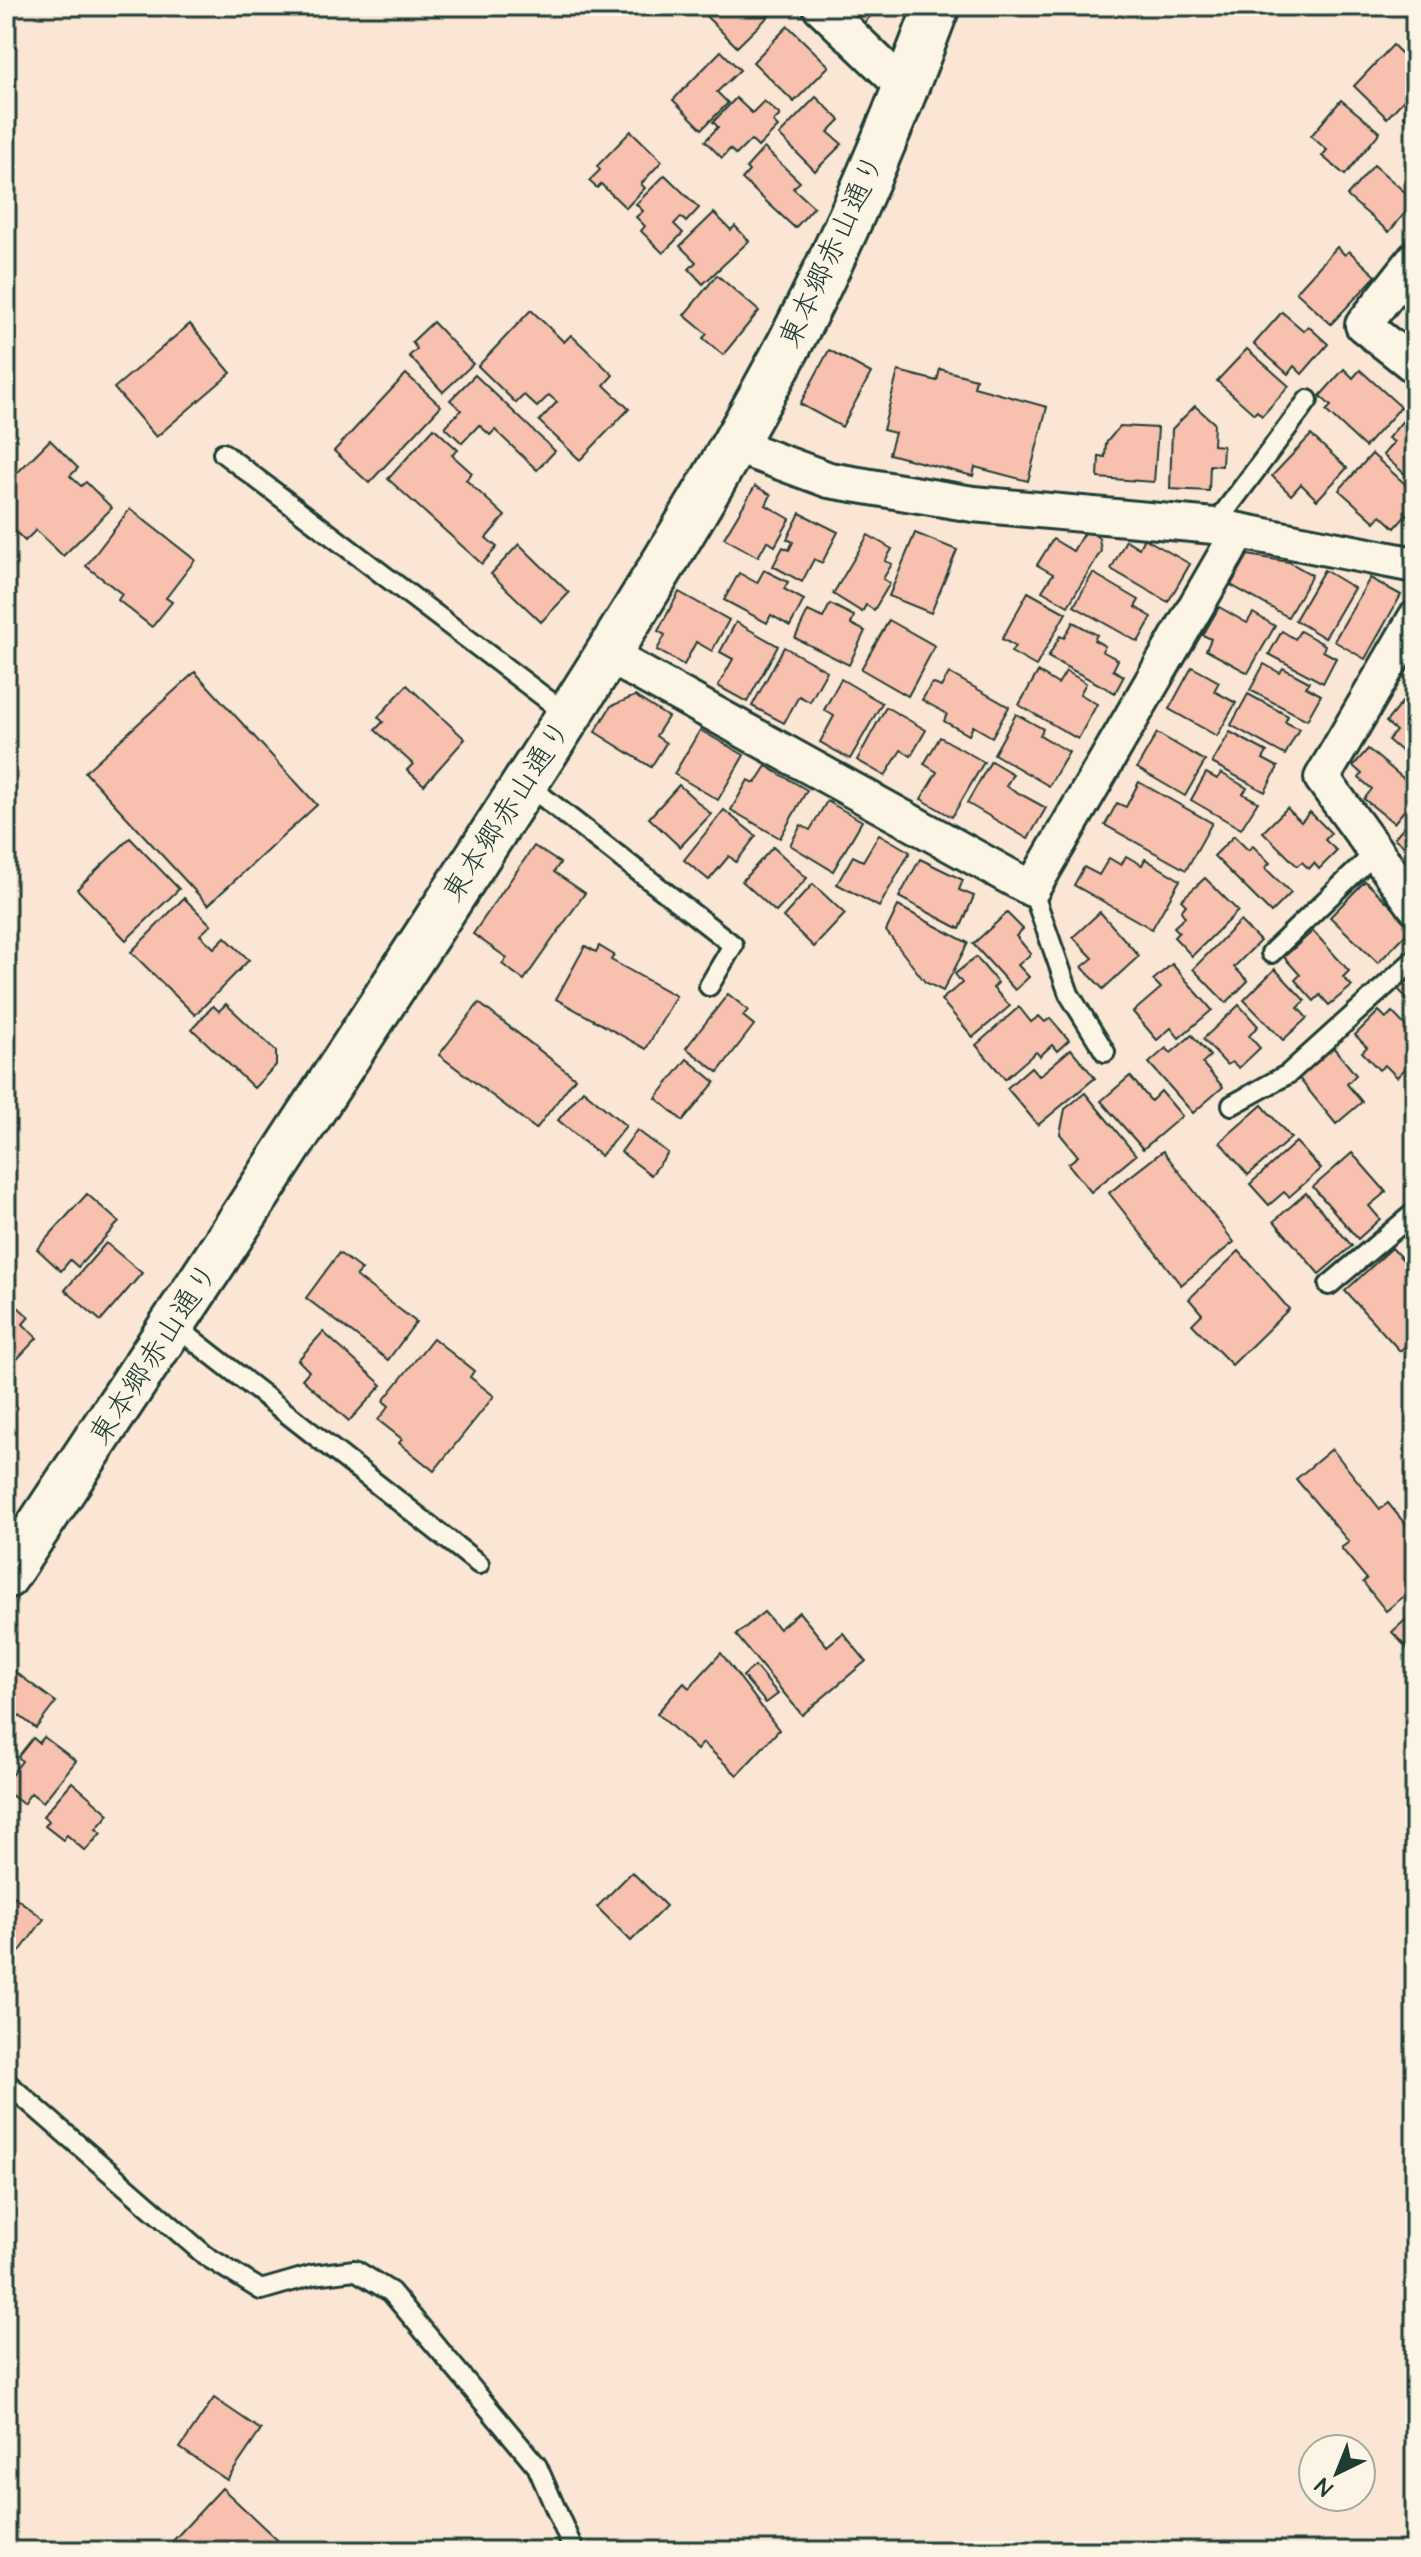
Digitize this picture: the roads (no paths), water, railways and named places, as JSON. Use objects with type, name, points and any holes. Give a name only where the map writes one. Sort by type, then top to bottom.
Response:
[{"type":"street","points":[[820,6],[905,88]]},
{"type":"street","name":"東本郷赤山通り","points":[[6,1576],[174,1325],[569,716],[734,445],[792,338],[849,221],[935,7]]},
{"type":"street","points":[[1415,259],[1363,325],[1415,366]]},
{"type":"street","points":[[734,445],[829,480],[959,502],[1227,529],[1415,565]]},
{"type":"street","points":[[608,655],[1032,889],[1227,529]]},
{"type":"street","points":[[1415,619],[1322,778],[1415,906]]},
{"type":"lane","points":[[1227,529],[1308,400]]},
{"type":"lane","points":[[223,453],[569,716]]},
{"type":"lane","points":[[525,783],[733,945],[709,986]]},
{"type":"lane","points":[[1271,953],[1376,852]]},
{"type":"lane","points":[[1032,889],[1069,994],[1105,1052]]},
{"type":"lane","points":[[1232,1105],[1288,1074],[1415,959]]},
{"type":"lane","points":[[1329,1285],[1415,1212]]},
{"type":"lane","points":[[174,1325],[479,1564]]},
{"type":"lane","points":[[6,2082],[206,2256],[261,2290],[313,2275],[355,2270],[391,2292],[537,2466],[574,2551]]}]
